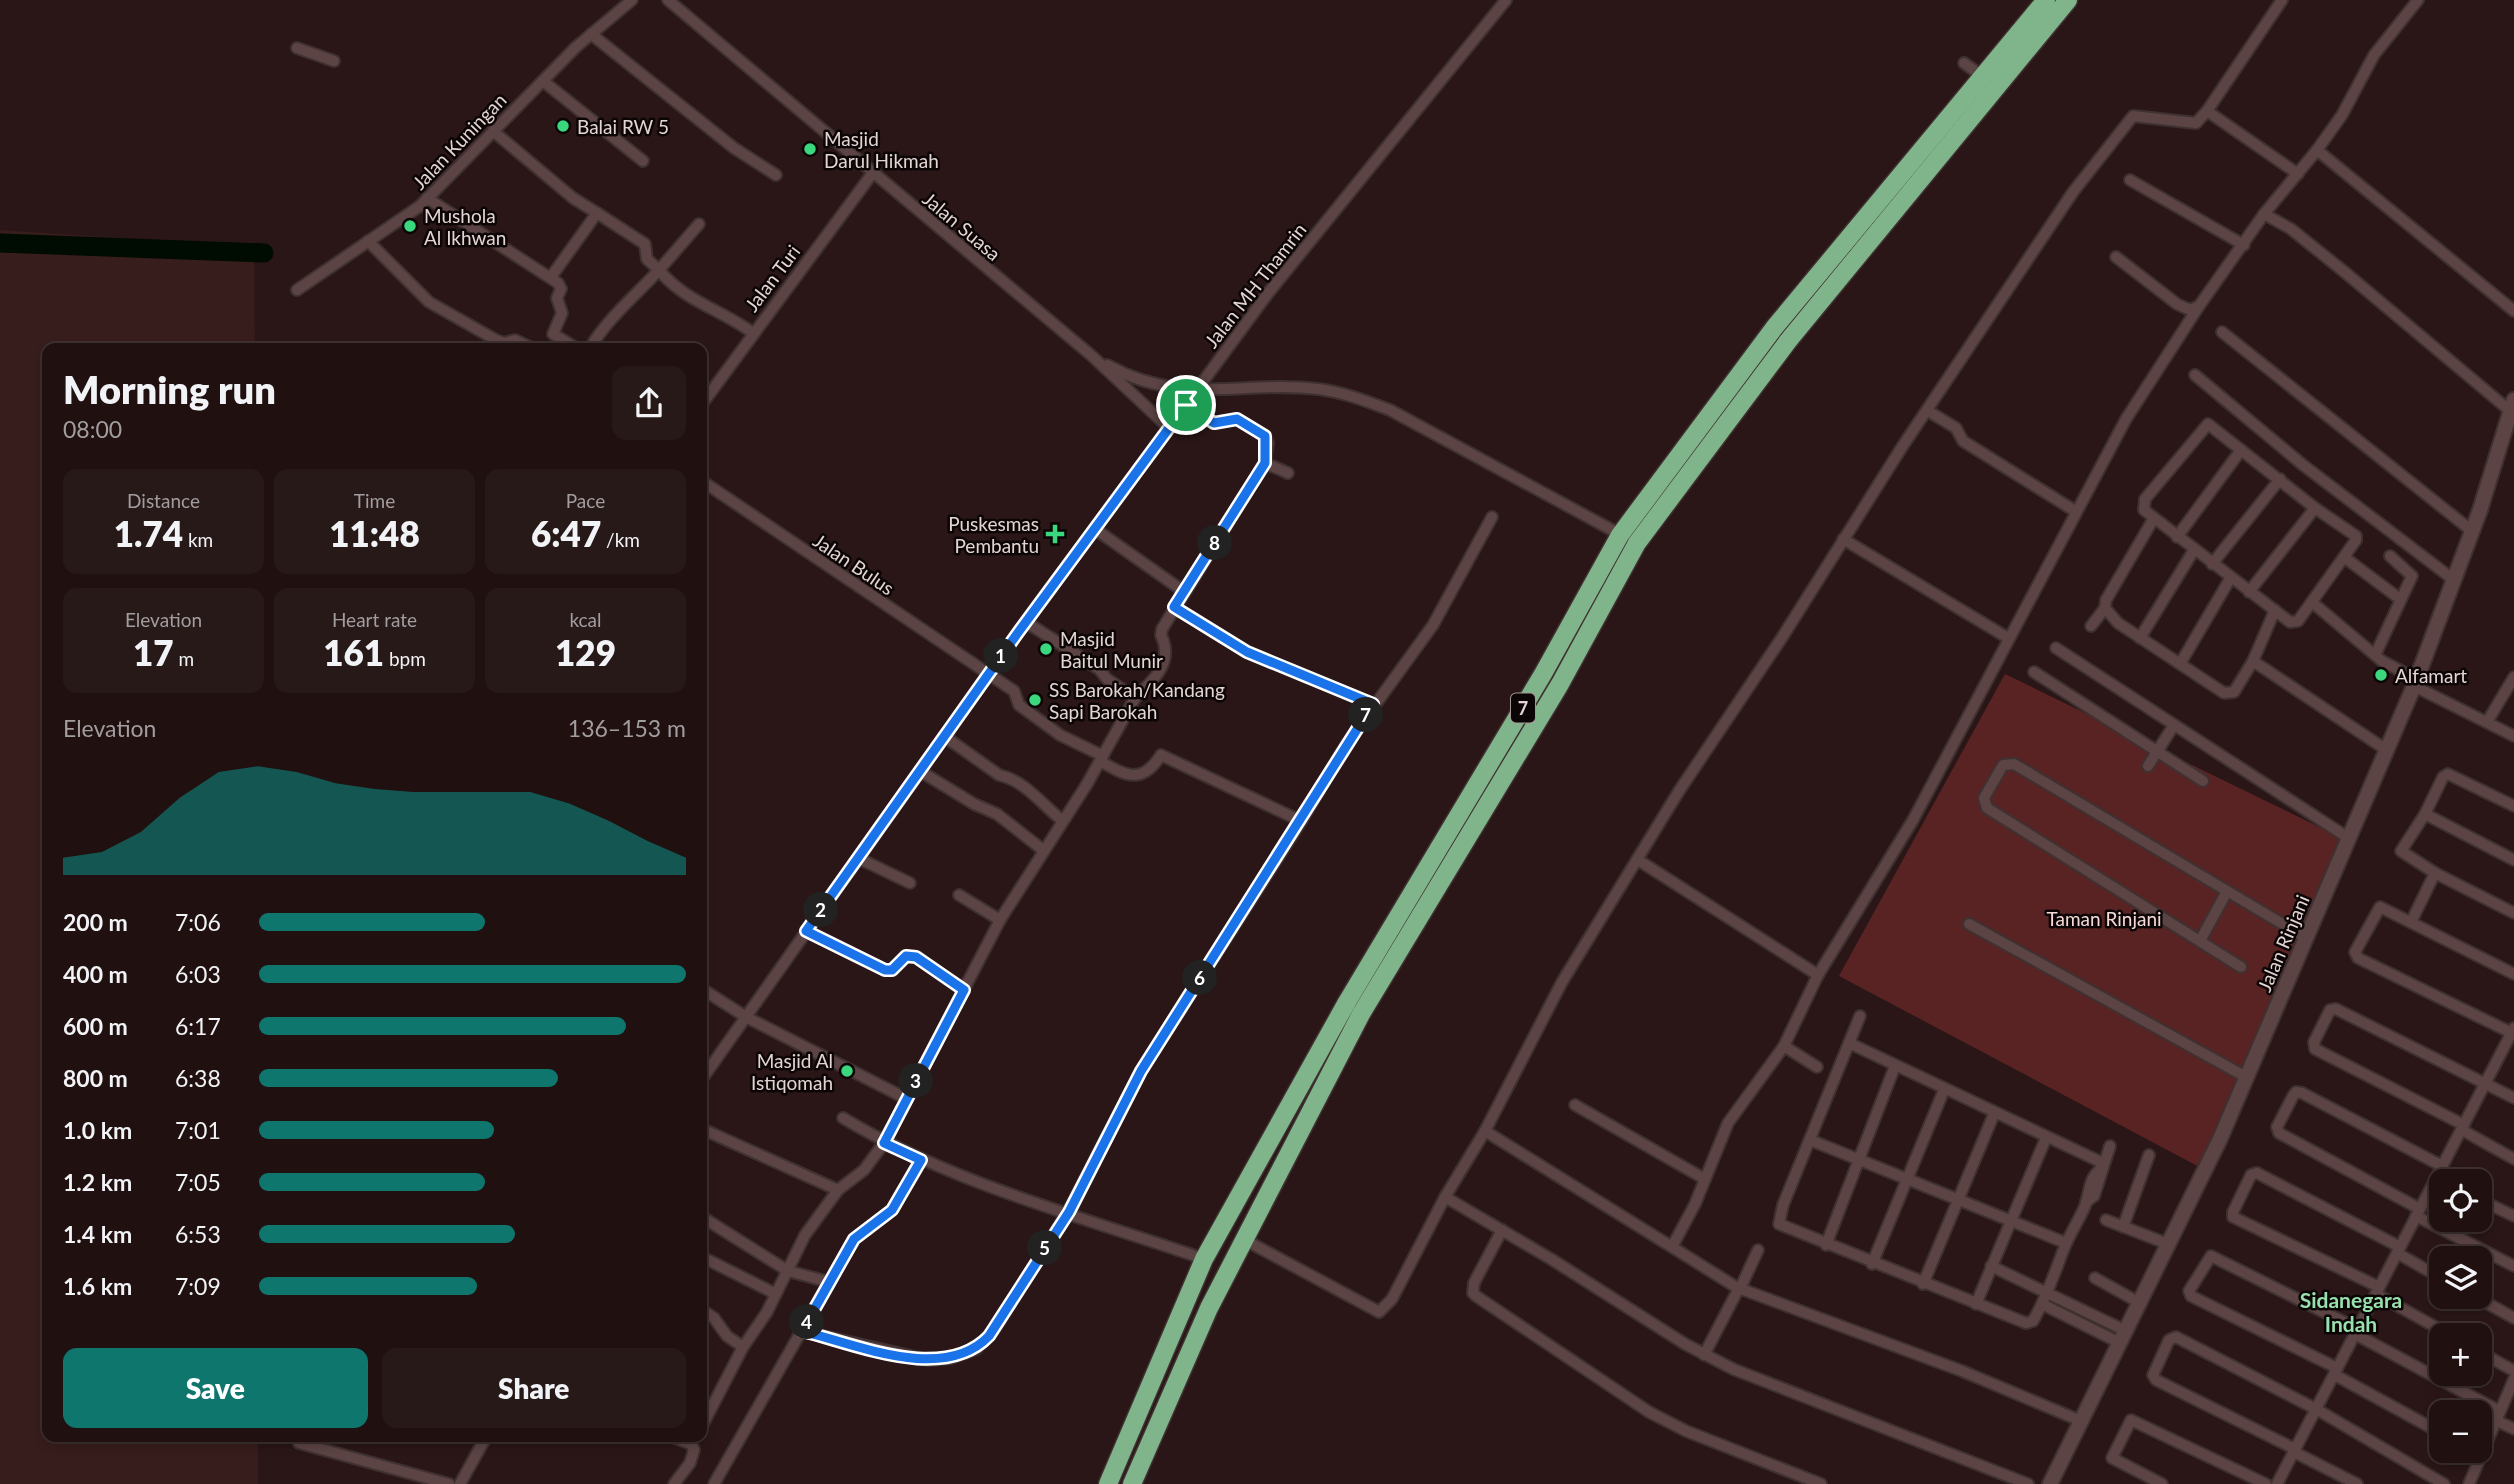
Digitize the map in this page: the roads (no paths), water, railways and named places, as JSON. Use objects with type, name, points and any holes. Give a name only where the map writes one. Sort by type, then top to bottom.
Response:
[{"type":"highway","name":"7","points":[[1108,1484],[1184,1300],[1243,1188],[1347,1002],[1543,674],[1628,539],[1788,341],[1990,82],[2046,0]]},
{"type":"highway","name":"7","points":[[1990,82],[2068,0]]},
{"type":"highway","name":"7","points":[[1132,1484],[1209,1308],[1264,1198],[1361,1014],[1560,684],[1628,539]]},
{"type":"highway","points":[[1438,850],[1454,859]]},
{"type":"highway","points":[[1243,1188],[1264,1198]]},
{"type":"highway","points":[[1184,1300],[1209,1308]]},
{"type":"highway","points":[[1137,1416],[1156,1426]]},
{"type":"street","name":"Jalan Kuningan","points":[[297,290],[427,198],[542,81],[591,34],[632,0]]},
{"type":"street","name":"Jalan Suasa","points":[[668,0],[1092,356],[1169,428]]},
{"type":"street","name":"Jalan MH Thamrin","points":[[707,1071],[987,676],[1269,292],[1506,0]]},
{"type":"street","points":[[1243,1239],[1380,1312],[1392,1299],[1445,1197],[1485,1131],[1562,982],[1637,860],[1843,538],[2073,192],[2133,116],[2196,123],[2207,111],[2282,0]]},
{"type":"street","points":[[1672,1247],[1695,1204],[1703,1178],[1728,1123],[1784,1046],[1818,975],[1913,820],[2126,419],[2199,306],[2264,214],[2318,150],[2342,115],[2374,55],[2418,0]]},
{"type":"street","points":[[591,34],[734,148],[776,175]]},
{"type":"street","points":[[297,47],[334,61]]},
{"type":"street","points":[[1964,63],[1990,82]]},
{"type":"street","points":[[542,81],[643,161]]},
{"type":"street","points":[[2207,111],[2298,174]]},
{"type":"street","points":[[493,131],[573,198],[645,244],[647,259],[681,293],[737,320],[753,332]]},
{"type":"street","points":[[2318,150],[2514,311]]},
{"type":"street","name":"Jalan Turi","points":[[707,397],[872,174]]},
{"type":"street","points":[[2130,180],[2244,245]]},
{"type":"street","points":[[427,198],[561,286],[556,296],[562,307],[552,334],[567,343]]},
{"type":"street","points":[[551,277],[597,213]]},
{"type":"street","points":[[2264,214],[2291,229],[2512,405]]},
{"type":"street","points":[[593,343],[608,319],[622,310],[699,224]]},
{"type":"street","points":[[368,241],[439,309],[496,340],[515,340],[521,343]]},
{"type":"street","points":[[2116,257],[2177,304],[2190,310],[2199,306]]},
{"type":"street","points":[[2222,332],[2472,531]]},
{"type":"street","points":[[1092,356],[1141,380],[1196,392],[1315,388],[1359,398],[1390,410],[1628,539]]},
{"type":"street","points":[[2195,375],[2303,465],[2454,580]]},
{"type":"street","points":[[707,1416],[743,1347],[776,1294],[795,1251],[838,1190],[864,1170],[884,1143],[1000,920],[1101,759],[1135,698],[1166,661],[1167,646],[1161,635],[1174,607],[1265,463],[1265,436],[1237,419],[1210,422],[1186,405]]},
{"type":"street","name":"Jalan Rinjani","points":[[2050,1484],[2168,1244],[2246,1077],[2306,938],[2416,679],[2472,531],[2512,405]]},
{"type":"street","points":[[1928,411],[1956,428],[1963,441],[2075,512]]},
{"type":"street","points":[[2204,425],[2212,427],[2241,450],[2315,508],[2356,536],[2313,603],[2294,622],[2230,579],[2144,510],[2145,499],[2204,425]]},
{"type":"street","points":[[2177,537],[2241,450]]},
{"type":"street","points":[[1265,463],[1287,473]]},
{"type":"street","points":[[2212,564],[2280,479]]},
{"type":"street","name":"Jalan Bulus","points":[[707,484],[987,676],[1014,691],[1020,705],[1060,735],[1124,774],[1146,773],[1161,755],[1301,821]]},
{"type":"street","points":[[2249,592],[2315,508]]},
{"type":"street","points":[[802,1331],[923,1360],[951,1358],[976,1349],[1004,1315],[1069,1212],[1141,1071],[1373,704],[1433,625],[1492,517]]},
{"type":"street","points":[[2091,626],[2105,608],[2106,600],[2154,518]]},
{"type":"street","points":[[1095,529],[1183,591]]},
{"type":"street","points":[[1843,538],[2008,638]]},
{"type":"street","points":[[2140,638],[2194,550]]},
{"type":"street","points":[[2376,653],[2412,574],[2390,556]]},
{"type":"street","points":[[2344,557],[2400,599]]},
{"type":"street","points":[[2180,664],[2230,579]]},
{"type":"street","points":[[2313,603],[2382,660],[2514,736]]},
{"type":"street","points":[[1174,607],[1247,652],[1373,704]]},
{"type":"street","points":[[2105,608],[2118,624],[2228,694],[2238,687],[2275,610]]},
{"type":"street","points":[[1026,622],[1099,669],[1135,698]]},
{"type":"street","points":[[2056,648],[2276,790],[2279,795],[2348,834]]},
{"type":"street","points":[[2252,661],[2385,749]]},
{"type":"street","points":[[2034,672],[2203,781]]},
{"type":"street","points":[[2487,722],[2514,677]]},
{"type":"street","points":[[2501,699],[2514,702]]},
{"type":"street","points":[[2148,766],[2174,725]]},
{"type":"street","points":[[944,736],[999,775],[1009,777],[1026,788],[1063,821]]},
{"type":"street","points":[[2241,967],[1987,808],[1984,797],[2003,765],[2014,764],[2226,893],[2306,938]]},
{"type":"street","points":[[920,771],[974,804],[997,814],[1043,850]]},
{"type":"street","points":[[2514,806],[2448,774],[2443,776],[2426,814],[2401,851],[2435,873],[2514,914]]},
{"type":"street","points":[[2426,814],[2514,860]]},
{"type":"street","points":[[858,858],[910,883]]},
{"type":"street","points":[[1637,860],[1818,975]]},
{"type":"street","points":[[2411,922],[2435,873]]},
{"type":"street","points":[[2200,941],[2226,893]]},
{"type":"street","points":[[960,895],[1000,920]]},
{"type":"street","points":[[2441,1169],[2513,1032],[2355,955],[2378,908],[2514,974]]},
{"type":"street","points":[[1969,924],[2246,1077]]},
{"type":"street","points":[[806,931],[885,970],[892,970],[906,956],[916,957],[964,990]]},
{"type":"street","points":[[707,992],[747,1017],[906,1099]]},
{"type":"street","points":[[2514,1098],[2336,1009],[2330,1010],[2314,1042],[2315,1049],[2463,1127],[2514,1159]]},
{"type":"street","points":[[1860,1016],[1783,1205],[1779,1224],[1872,1264],[2026,1323],[2033,1321],[2045,1298],[2066,1243],[2086,1202],[2090,1184],[2102,1166],[2110,1146]]},
{"type":"street","points":[[1849,1043],[2102,1166]]},
{"type":"street","points":[[1784,1046],[1817,1067]]},
{"type":"street","points":[[1826,1245],[1895,1066]]},
{"type":"street","points":[[1872,1264],[1944,1090]]},
{"type":"street","points":[[2442,1166],[2302,1093],[2296,1092],[2292,1096],[2277,1127],[2280,1133],[2514,1266]]},
{"type":"street","points":[[1575,1105],[1703,1178]]},
{"type":"street","points":[[1923,1284],[1994,1114]]},
{"type":"street","points":[[843,1118],[884,1143],[921,1160],[1204,1259]]},
{"type":"street","points":[[707,1131],[838,1190]]},
{"type":"street","points":[[1485,1131],[1739,1289],[1962,1371],[2081,1421]]},
{"type":"street","points":[[1976,1304],[2046,1138]]},
{"type":"street","points":[[1810,1140],[2066,1243]]},
{"type":"street","points":[[2123,1227],[2149,1155]]},
{"type":"street","points":[[714,1484],[854,1239],[892,1210],[921,1160]]},
{"type":"street","points":[[2429,1270],[2399,1250],[2257,1173],[2251,1175],[2233,1212],[2233,1217],[2378,1290],[2432,1323]]},
{"type":"street","points":[[2277,1484],[2429,1195]]},
{"type":"street","points":[[1445,1197],[1733,1369],[2028,1484]]},
{"type":"street","points":[[2492,1206],[2514,1216]]},
{"type":"street","points":[[707,1220],[788,1271],[829,1282]]},
{"type":"street","points":[[2106,1220],[2168,1244]]},
{"type":"street","points":[[1502,1230],[1474,1283],[1473,1293],[1476,1296],[1649,1412],[1685,1431],[1821,1484]]},
{"type":"street","points":[[1704,1354],[1758,1250]]},
{"type":"street","points":[[2429,1426],[2336,1372],[2192,1296],[2189,1291],[2211,1256],[2356,1331],[2514,1429]]},
{"type":"street","points":[[707,1260],[776,1294]]},
{"type":"street","points":[[1991,1266],[2045,1298],[2121,1336]]},
{"type":"street","points":[[2095,1278],[2138,1302]]},
{"type":"street","points":[[2492,1306],[2514,1318]]},
{"type":"street","points":[[707,1313],[714,1318],[727,1336],[743,1347]]},
{"type":"street","points":[[2357,1484],[2155,1380],[2153,1375],[2168,1342],[2176,1337],[2316,1409],[2444,1484]]},
{"type":"street","points":[[2492,1359],[2514,1371]]},
{"type":"street","points":[[2492,1426],[2514,1379]]},
{"type":"street","points":[[2162,1484],[2112,1458],[2131,1420],[2266,1484]]},
{"type":"street","points":[[460,1484],[483,1442]]},
{"type":"street","points":[[674,1484],[694,1455],[695,1442]]},
{"type":"street","points":[[299,1443],[449,1484]]},
{"type":"street","points":[[2469,1484],[2475,1463]]},
{"type":"waterway","points":[[0,243],[264,253]]},
{"type":"place","name":"Balai RW 5","points":[[563,126]]},
{"type":"place","name":"Masjid Darul Hikmah","points":[[810,149]]},
{"type":"place","name":"Mushola Al Ikhwan","points":[[410,226]]},
{"type":"place","name":"Puskesmas Pembantu","points":[[1055,534]]},
{"type":"place","name":"Masjid Baitul Munir","points":[[1046,649]]},
{"type":"place","name":"Alfamart","points":[[2381,675]]},
{"type":"place","name":"SS Barokah/Kandang Sapi Barokah","points":[[1035,700]]},
{"type":"place","name":"Masjid Al Istiqomah","points":[[847,1071]]},
{"type":"district","name":"Sidanegara Indah","points":[[2351,1311]]},
{"type":"park label","name":"Taman Rinjani","points":[[2104,918]]}]
